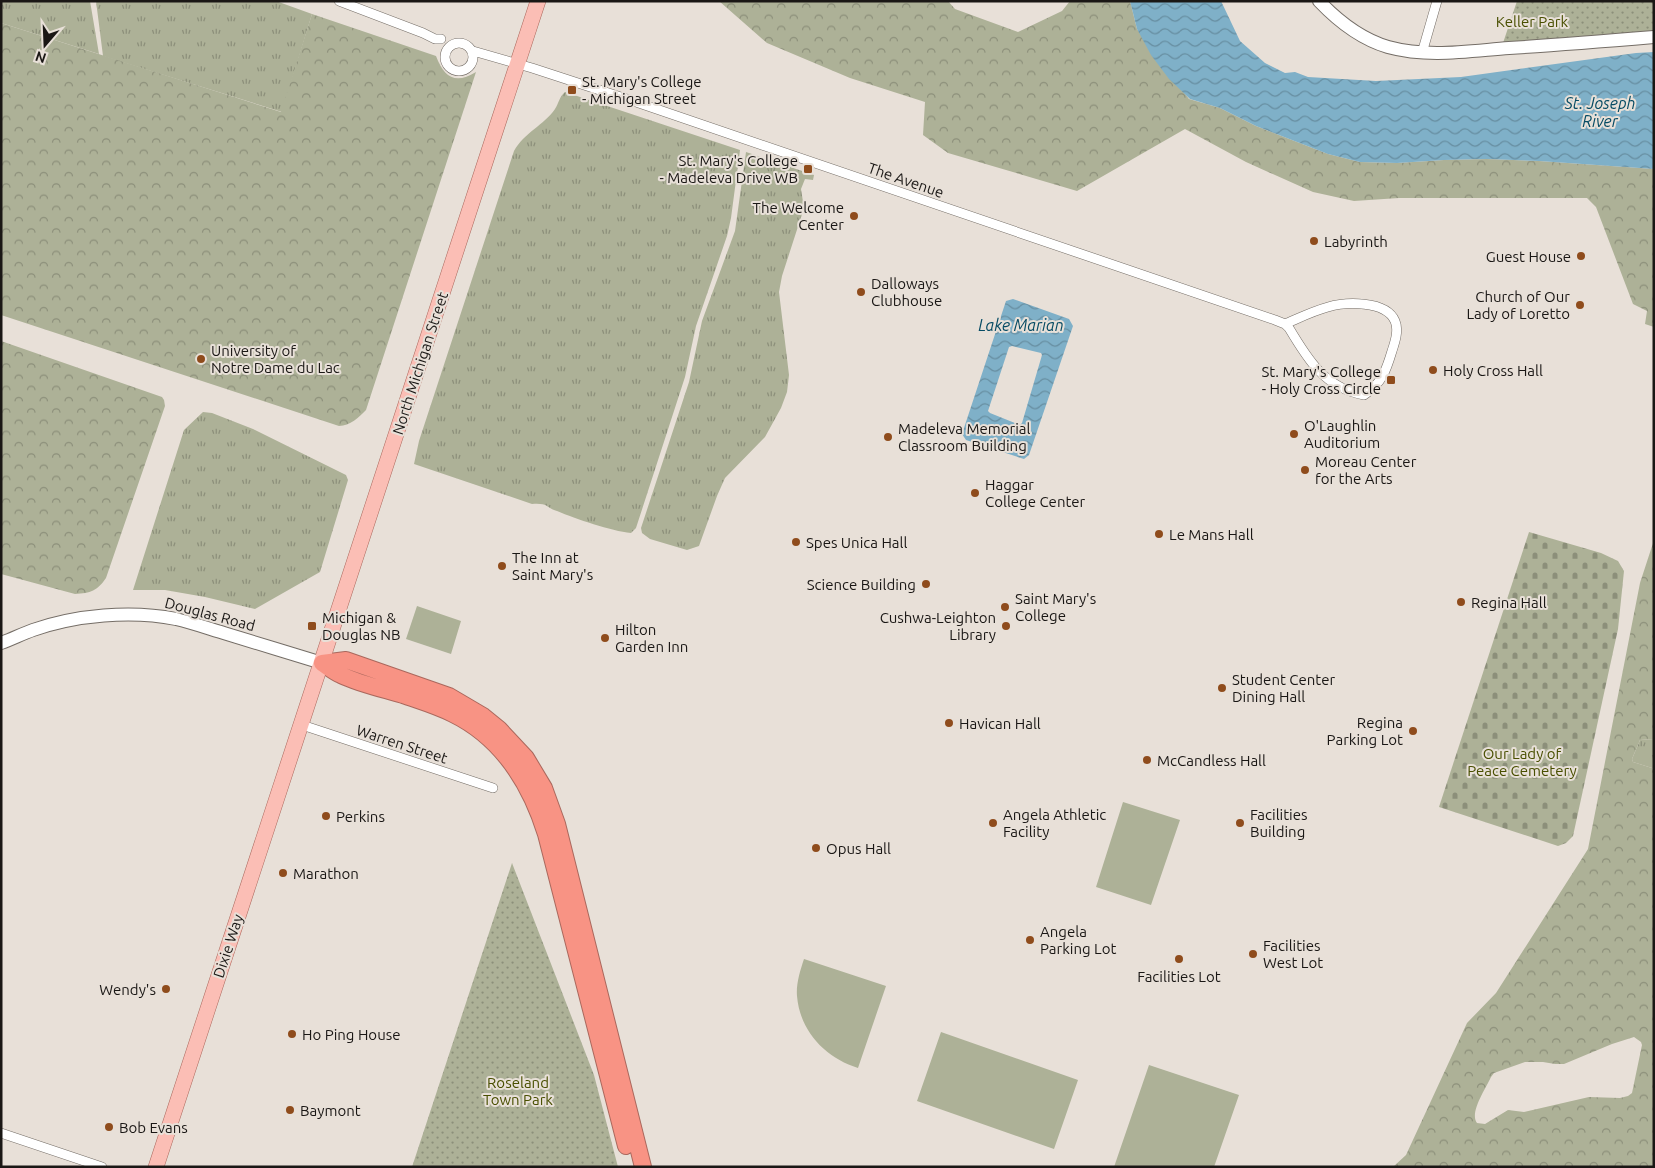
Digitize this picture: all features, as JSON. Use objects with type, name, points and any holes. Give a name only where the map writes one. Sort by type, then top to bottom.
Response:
[{"type":"highway","points":[[322,663],[346,660],[449,696],[471,708],[499,729],[530,765],[544,788],[557,824],[643,1167]]},
{"type":"highway","points":[[322,663],[341,675],[431,704],[469,723],[501,749],[522,777],[533,796],[546,834],[632,1167]]},
{"type":"main road","name":"North Michigan Street","points":[[302,725],[538,1]]},
{"type":"main road","name":"Dixie Way","points":[[156,1167],[302,725]]},
{"type":"street","points":[[339,1],[423,34],[430,32],[453,44],[466,44],[473,51],[472,65],[464,70],[455,70],[447,65],[445,60],[446,51],[453,44]]},
{"type":"street","points":[[1319,1],[1334,16],[1363,36],[1388,47],[1422,52],[1463,53],[1654,37]]},
{"type":"street","points":[[1422,52],[1437,1]]},
{"type":"street","name":"The Avenue","points":[[473,51],[622,97],[1285,324]]},
{"type":"street","points":[[1349,303],[1365,304],[1388,313],[1394,320],[1396,340],[1382,377],[1376,387],[1364,395],[1343,388],[1319,372],[1310,362],[1285,324],[1328,306],[1349,303]]},
{"type":"street","name":"Douglas Road","points":[[1,643],[34,630],[62,622],[102,616],[148,616],[175,619],[202,626],[322,663]]},
{"type":"street","name":"Warren Street","points":[[302,725],[493,788]]},
{"type":"street","points":[[1,1133],[102,1167]]},
{"type":"green space","points":[[1,1],[90,1],[99,54],[1,23]]},
{"type":"green space","points":[[96,1],[276,1],[312,14],[282,112],[103,56]]},
{"type":"green space","points":[[719,1],[948,1],[955,9],[1018,32],[1062,11],[1070,1],[1130,1],[1137,29],[1189,99],[1220,108],[1256,126],[1328,154],[1360,162],[1397,163],[1487,159],[1654,169],[1654,327],[1645,324],[1647,311],[1633,304],[1596,207],[1587,198],[1399,198],[1354,201],[1313,192],[1246,162],[1185,129],[1077,191],[948,153],[923,135],[925,102],[850,78],[767,43]]},
{"type":"green space","name":"Keller Park","points":[[1517,1],[1654,1],[1654,32],[1503,43]]},
{"type":"green space","points":[[312,14],[436,56],[443,69],[451,77],[462,78],[476,72],[366,410],[363,413],[351,423],[339,426],[1,315],[1,23],[281,112]]},
{"type":"green space","points":[[565,92],[740,150],[727,236],[696,326],[685,377],[636,528],[631,533],[574,518],[544,505],[532,504],[414,464],[419,441],[514,151],[523,139],[550,115]]},
{"type":"green space","points":[[746,152],[814,175],[813,180],[805,179],[801,189],[804,208],[782,276],[779,292],[789,375],[787,392],[781,408],[765,437],[725,478],[699,546],[687,550],[650,539],[642,533],[641,528],[689,382],[702,321],[735,231]]},
{"type":"green space","points":[[1,341],[162,397],[164,400],[165,406],[106,578],[100,586],[89,592],[75,594],[1,574]]},
{"type":"green space","points":[[203,412],[212,413],[253,429],[346,475],[348,480],[320,572],[255,609],[165,590],[133,590],[184,430]]},
{"type":"green space","name":"Our Lady of Peace Cemetery","points":[[1529,532],[1601,553],[1618,561],[1624,571],[1618,629],[1573,836],[1566,843],[1558,846],[1439,807]]},
{"type":"green space","points":[[1654,540],[1654,739],[1640,740],[1632,759],[1633,762],[1652,768],[1654,771],[1654,1167],[1393,1167],[1406,1155],[1467,1023],[1496,993],[1588,849],[1640,583]],"holes":[[[1634,1037],[1642,1045],[1632,1093],[1628,1096],[1620,1098],[1589,1097],[1524,1112],[1508,1110],[1485,1124],[1477,1123],[1475,1119],[1475,1113],[1482,1094],[1494,1073],[1525,1062],[1564,1064]]]},
{"type":"green space","points":[[417,606],[461,621],[451,654],[406,639]]},
{"type":"green space","points":[[1654,739],[1654,771],[1652,768],[1633,762],[1632,759],[1640,740]]},
{"type":"green space","points":[[1123,802],[1180,820],[1151,905],[1096,887]]},
{"type":"green space","name":"Roseland Town Park","points":[[512,863],[594,1075],[618,1167],[412,1167]]},
{"type":"green space","points":[[804,959],[886,986],[858,1068],[835,1058],[825,1050],[809,1032],[803,1021],[799,1009],[797,991]]},
{"type":"green space","points":[[941,1032],[1078,1080],[1054,1149],[917,1101]]},
{"type":"green space","points":[[1149,1065],[1239,1095],[1214,1167],[1114,1167]]},
{"type":"water","name":"St. Joseph River","points":[[1130,1],[1221,1],[1240,41],[1265,63],[1285,73],[1295,72],[1308,77],[1376,81],[1461,77],[1654,52],[1654,169],[1487,159],[1397,163],[1360,162],[1328,154],[1256,126],[1220,108],[1190,99],[1169,79],[1151,55],[1137,29]]},
{"type":"water","name":"Lake Marian","points":[[1013,299],[1069,319],[1073,326],[1029,455],[1024,459],[966,440],[962,434],[1006,301]],"holes":[[[1012,346],[1041,353],[1022,423],[1020,425],[990,413],[988,411],[1009,347]]]},
{"type":"place","name":"St. Mary's College - Michigan Street","points":[[572,90]]},
{"type":"place","name":"St. Mary's College - Madeleva Drive WB","points":[[808,169]]},
{"type":"place","name":"The Welcome Center","points":[[854,216]]},
{"type":"place","name":"Labyrinth","points":[[1314,241]]},
{"type":"place","name":"Guest House","points":[[1581,256]]},
{"type":"place","name":"Dalloways Clubhouse","points":[[861,292]]},
{"type":"place","name":"Church of Our Lady of Loretto","points":[[1580,305]]},
{"type":"place","name":"University of Notre Dame du Lac","points":[[201,359]]},
{"type":"place","name":"Holy Cross Hall","points":[[1433,370]]},
{"type":"place","name":"St. Mary's College - Holy Cross Circle","points":[[1391,380]]},
{"type":"place","name":"O'Laughlin Auditorium","points":[[1294,434]]},
{"type":"place","name":"Madeleva Memorial Classroom Building","points":[[888,437]]},
{"type":"place","name":"Moreau Center for the Arts","points":[[1305,470]]},
{"type":"place","name":"Haggar College Center","points":[[975,493]]},
{"type":"place","name":"Le Mans Hall","points":[[1159,534]]},
{"type":"place","name":"Spes Unica Hall","points":[[796,542]]},
{"type":"place","name":"The Inn at Saint Mary's","points":[[502,566]]},
{"type":"place","name":"Science Building","points":[[926,584]]},
{"type":"place","name":"Regina Hall","points":[[1461,602]]},
{"type":"place","name":"Saint Mary's College","points":[[1005,607]]},
{"type":"place","name":"Michigan & Douglas NB","points":[[312,626]]},
{"type":"place","name":"Cushwa-Leighton Library","points":[[1006,626]]},
{"type":"place","name":"Hilton Garden Inn","points":[[605,638]]},
{"type":"place","name":"Student Center Dining Hall","points":[[1222,688]]},
{"type":"place","name":"Havican Hall","points":[[949,723]]},
{"type":"place","name":"Regina Parking Lot","points":[[1413,731]]},
{"type":"place","name":"McCandless Hall","points":[[1147,760]]},
{"type":"place","name":"Perkins","points":[[326,816]]},
{"type":"place","name":"Angela Athletic Facility","points":[[993,823]]},
{"type":"place","name":"Facilities Building","points":[[1240,823]]},
{"type":"place","name":"Opus Hall","points":[[816,848]]},
{"type":"place","name":"Marathon","points":[[283,873]]},
{"type":"place","name":"Angela Parking Lot","points":[[1030,940]]},
{"type":"place","name":"Facilities West Lot","points":[[1253,954]]},
{"type":"place","name":"Facilities Lot","points":[[1179,959]]},
{"type":"place","name":"Wendy's","points":[[166,989]]},
{"type":"place","name":"Ho Ping House","points":[[292,1034]]},
{"type":"place","name":"Baymont","points":[[290,1110]]},
{"type":"place","name":"Bob Evans","points":[[109,1127]]}]
